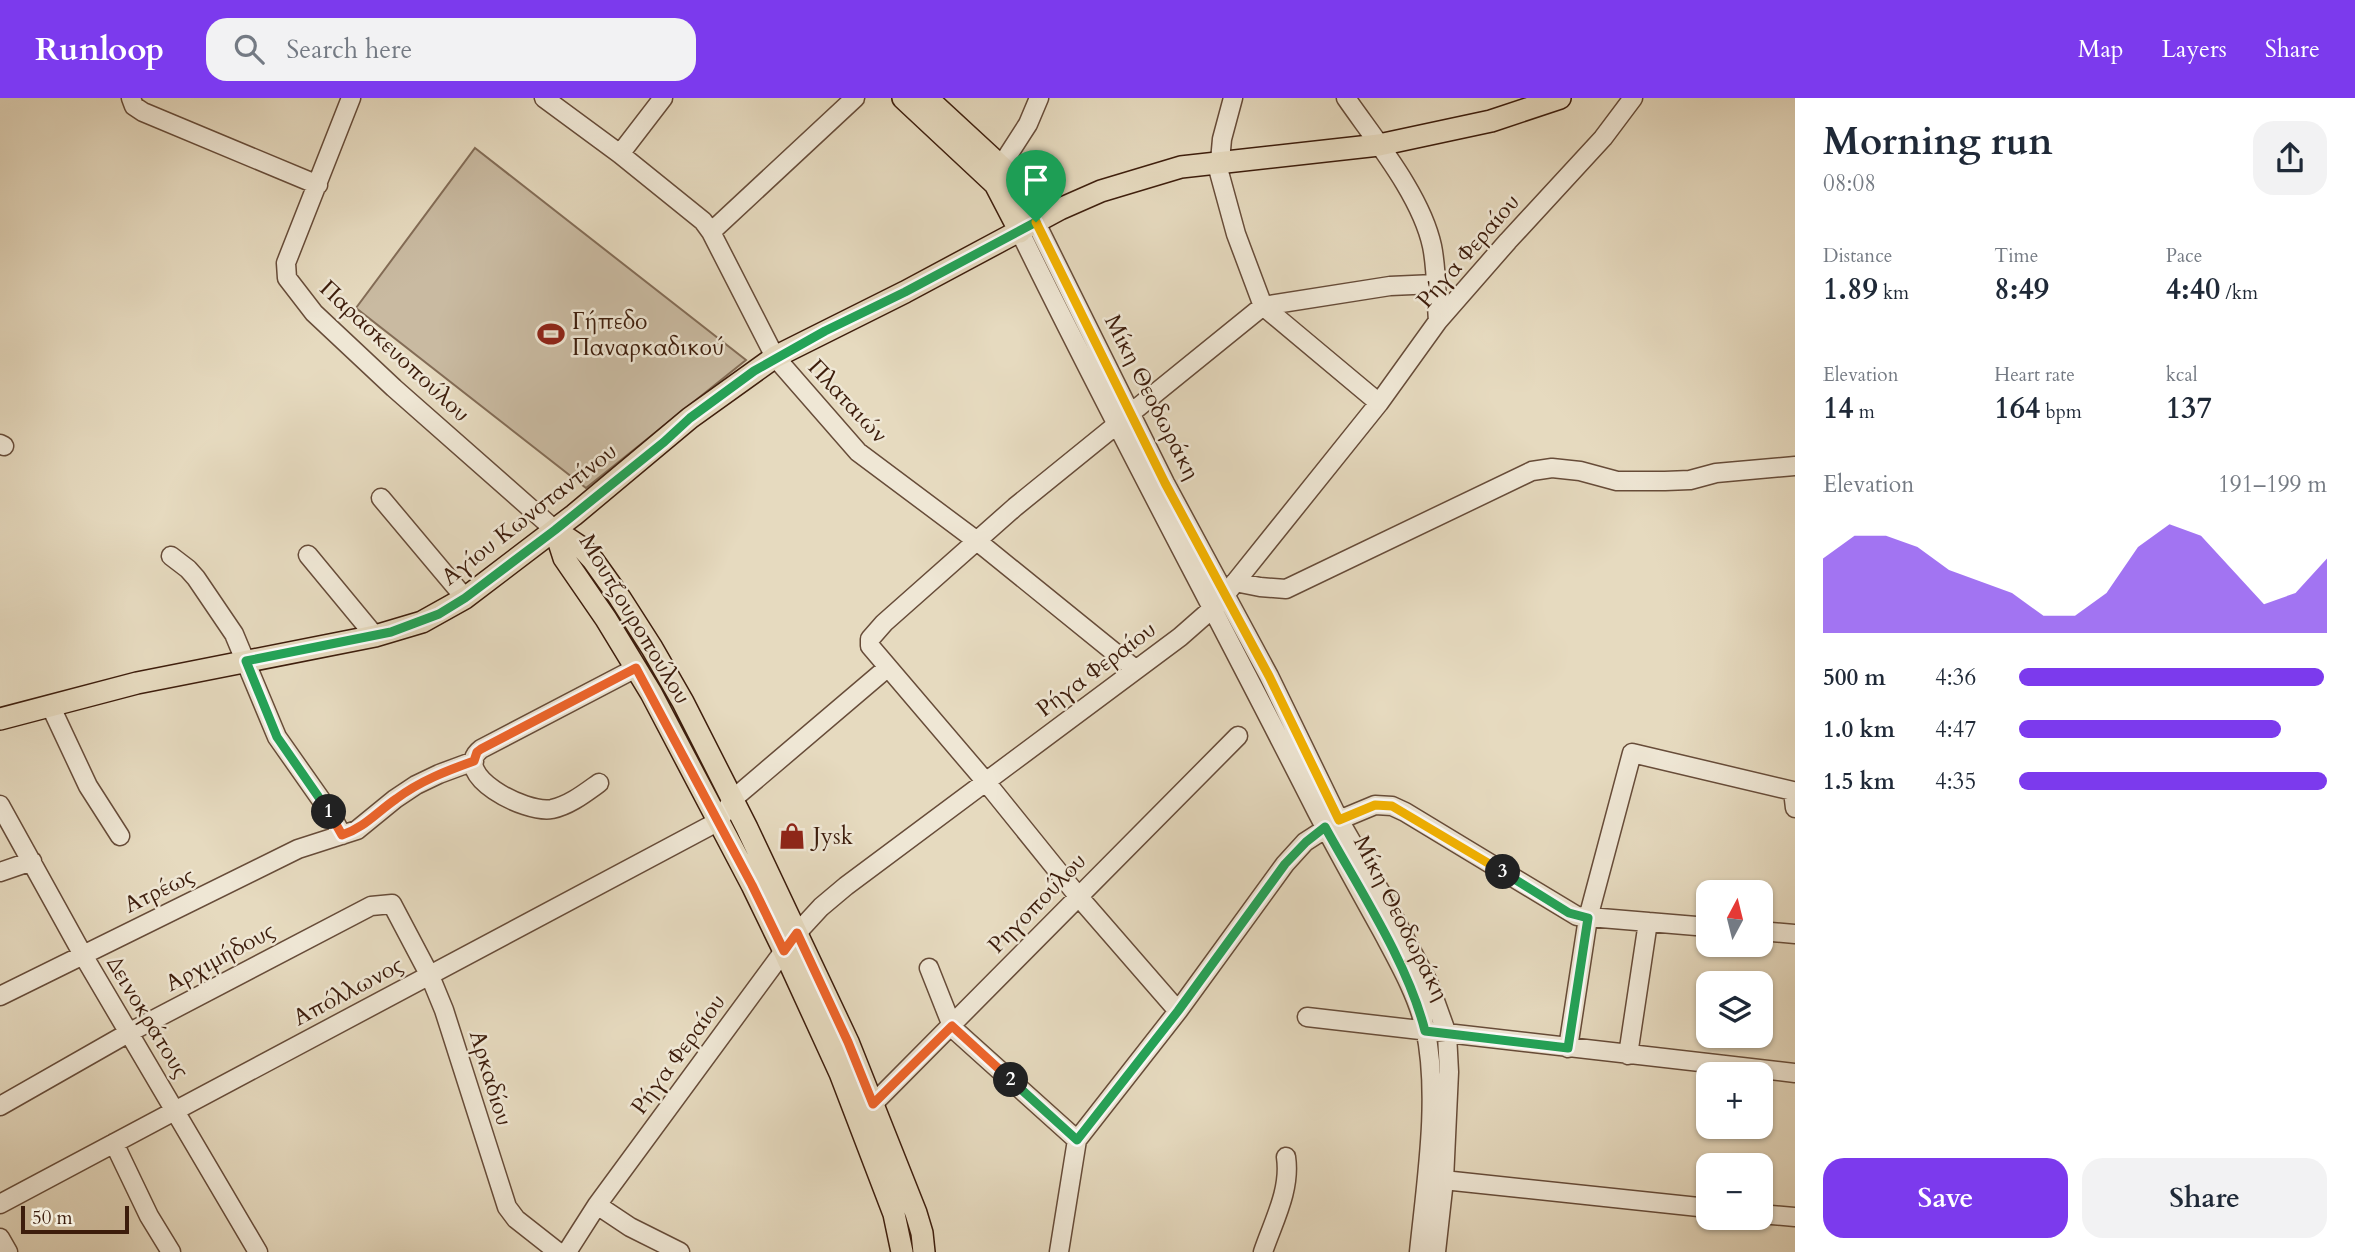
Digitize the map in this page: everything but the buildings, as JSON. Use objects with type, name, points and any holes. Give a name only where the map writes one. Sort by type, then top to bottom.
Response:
[{"type":"main road","name":"Μίκη Θεοδωράκη","points":[[903,98],[995,184],[1028,227]]},
{"type":"main road","name":"Μίκη Θεοδωράκη","points":[[927,98],[1001,166],[1014,182],[1028,227]]},
{"type":"main road","name":"Αγίου Κωνσταντίνου","points":[[0,719],[137,683],[375,636],[422,622],[465,598],[555,530],[690,418],[775,357],[1101,191],[1181,167],[1378,145],[1490,121],[1560,98]]},
{"type":"main road","name":"Μουτζουροπούλου","points":[[555,530],[564,558],[636,668],[719,821],[784,951],[840,1073],[894,1214],[902,1252]]},
{"type":"main road","name":"Μουτζουροπούλου","points":[[555,530],[582,548],[620,598],[678,693],[733,799],[848,1042],[916,1213],[924,1252]]},
{"type":"street","name":"Πλαταιών","points":[[544,98],[691,210],[711,232],[775,357],[858,452],[977,541],[1135,669]]},
{"type":"street","points":[[620,154],[663,98]]},
{"type":"street","points":[[711,232],[855,98]]},
{"type":"street","points":[[1001,166],[1028,124],[1039,98]]},
{"type":"street","points":[[1233,98],[1219,162],[1225,199],[1263,306],[1378,403]]},
{"type":"street","points":[[1346,98],[1397,172],[1424,220],[1432,244],[1438,321]]},
{"type":"street","name":"Ρήγα Φεραίου","points":[[567,1252],[597,1205],[797,933],[834,896],[1180,637],[1224,595],[1378,403],[1438,321],[1603,138],[1633,98]]},
{"type":"street","points":[[131,99],[136,108],[143,112],[318,185]]},
{"type":"street","name":"Παρασκευοπούλου","points":[[347,100],[318,185],[286,263],[287,278],[314,313],[394,388],[555,530]]},
{"type":"street","name":"Μίκη Θεοδωράκη","points":[[1028,227],[1123,418],[1269,676],[1332,823],[1421,1015],[1425,1031],[1431,1107],[1436,1252]]},
{"type":"street","points":[[1178,1011],[887,668],[870,646],[870,639],[1015,507],[1263,306],[1390,286],[1436,284]]},
{"type":"street","points":[[1224,595],[1260,587],[1286,589],[1532,471],[1552,468],[1580,471],[1617,481],[1665,481],[1690,480],[1716,473],[1795,466]]},
{"type":"street","points":[[380,498],[465,598]]},
{"type":"street","points":[[308,555],[375,636]]},
{"type":"street","points":[[171,556],[188,569],[227,622],[239,643],[277,737],[329,811],[342,835]]},
{"type":"street","points":[[599,783],[565,805],[537,809],[522,806],[490,788],[477,773],[474,761],[481,749],[636,668]]},
{"type":"street","points":[[719,821],[733,799],[887,668]]},
{"type":"street","points":[[50,705],[88,786],[120,836]]},
{"type":"street","name":"Ρηγοπούλου","points":[[873,1104],[1238,736]]},
{"type":"street","points":[[1568,1048],[1588,918],[1632,753],[1793,790],[1795,808]]},
{"type":"street","name":"Ατρέως","points":[[0,996],[298,849],[357,830],[416,785],[474,761]]},
{"type":"street","name":"Δεινοκράτους","points":[[0,804],[83,955],[258,1252]]},
{"type":"street","points":[[1059,1252],[1077,1140],[1178,1011],[1285,864],[1306,842],[1332,823],[1375,805],[1392,806],[1569,913],[1588,918],[1696,926]]},
{"type":"street","name":"Απόλλωνος","points":[[0,1203],[719,821]]},
{"type":"street","name":"Μίκη Θεοδωράκη","points":[[1332,823],[1421,966],[1447,1034],[1449,1100],[1419,1252]]},
{"type":"street","points":[[0,872],[32,861]]},
{"type":"street","name":"Αρκαδίου","points":[[392,904],[430,976],[444,1010],[507,1207],[516,1219],[558,1252]]},
{"type":"street","name":"Αρχιμήδους","points":[[0,1106],[130,1032],[371,906],[392,904]]},
{"type":"street","points":[[1628,1055],[1648,922]]},
{"type":"street","points":[[1773,932],[1795,934]]},
{"type":"street","points":[[929,968],[952,1026],[1077,1140]]},
{"type":"street","points":[[1307,1017],[1795,1073]]},
{"type":"street","points":[[114,1143],[149,1216],[171,1252]]},
{"type":"street","points":[[1262,1252],[1286,1186],[1289,1172],[1286,1157]]},
{"type":"street","points":[[1435,1179],[1696,1207]]},
{"type":"street","points":[[597,1205],[630,1227],[680,1252]]},
{"type":"street","points":[[1773,1215],[1795,1217]]},
{"type":"street","points":[[0,1238],[8,1252]]},
{"type":"shaded area","name":"Γήπεδο Παναρκαδικού","points":[[475,148],[746,360],[586,488],[356,308]]},
{"type":"place","name":"Γήπεδο Παναρκαδικού","points":[[551,334]]},
{"type":"place","name":"Jysk","points":[[792,836]]},
{"type":"route","points":[[1036,222],[1165,483],[1269,676],[1339,820],[1375,805],[1392,806],[1569,913],[1588,918],[1568,1048],[1425,1031],[1398,961],[1325,827],[1285,864],[1178,1011],[1077,1140],[952,1026],[873,1104],[848,1042],[797,933],[784,951],[752,885],[636,668],[481,749],[474,761],[416,785],[357,830],[342,835],[329,811],[277,737],[246,661],[391,632],[439,614],[465,598],[555,530],[690,418],[775,357],[1036,222]]}]
